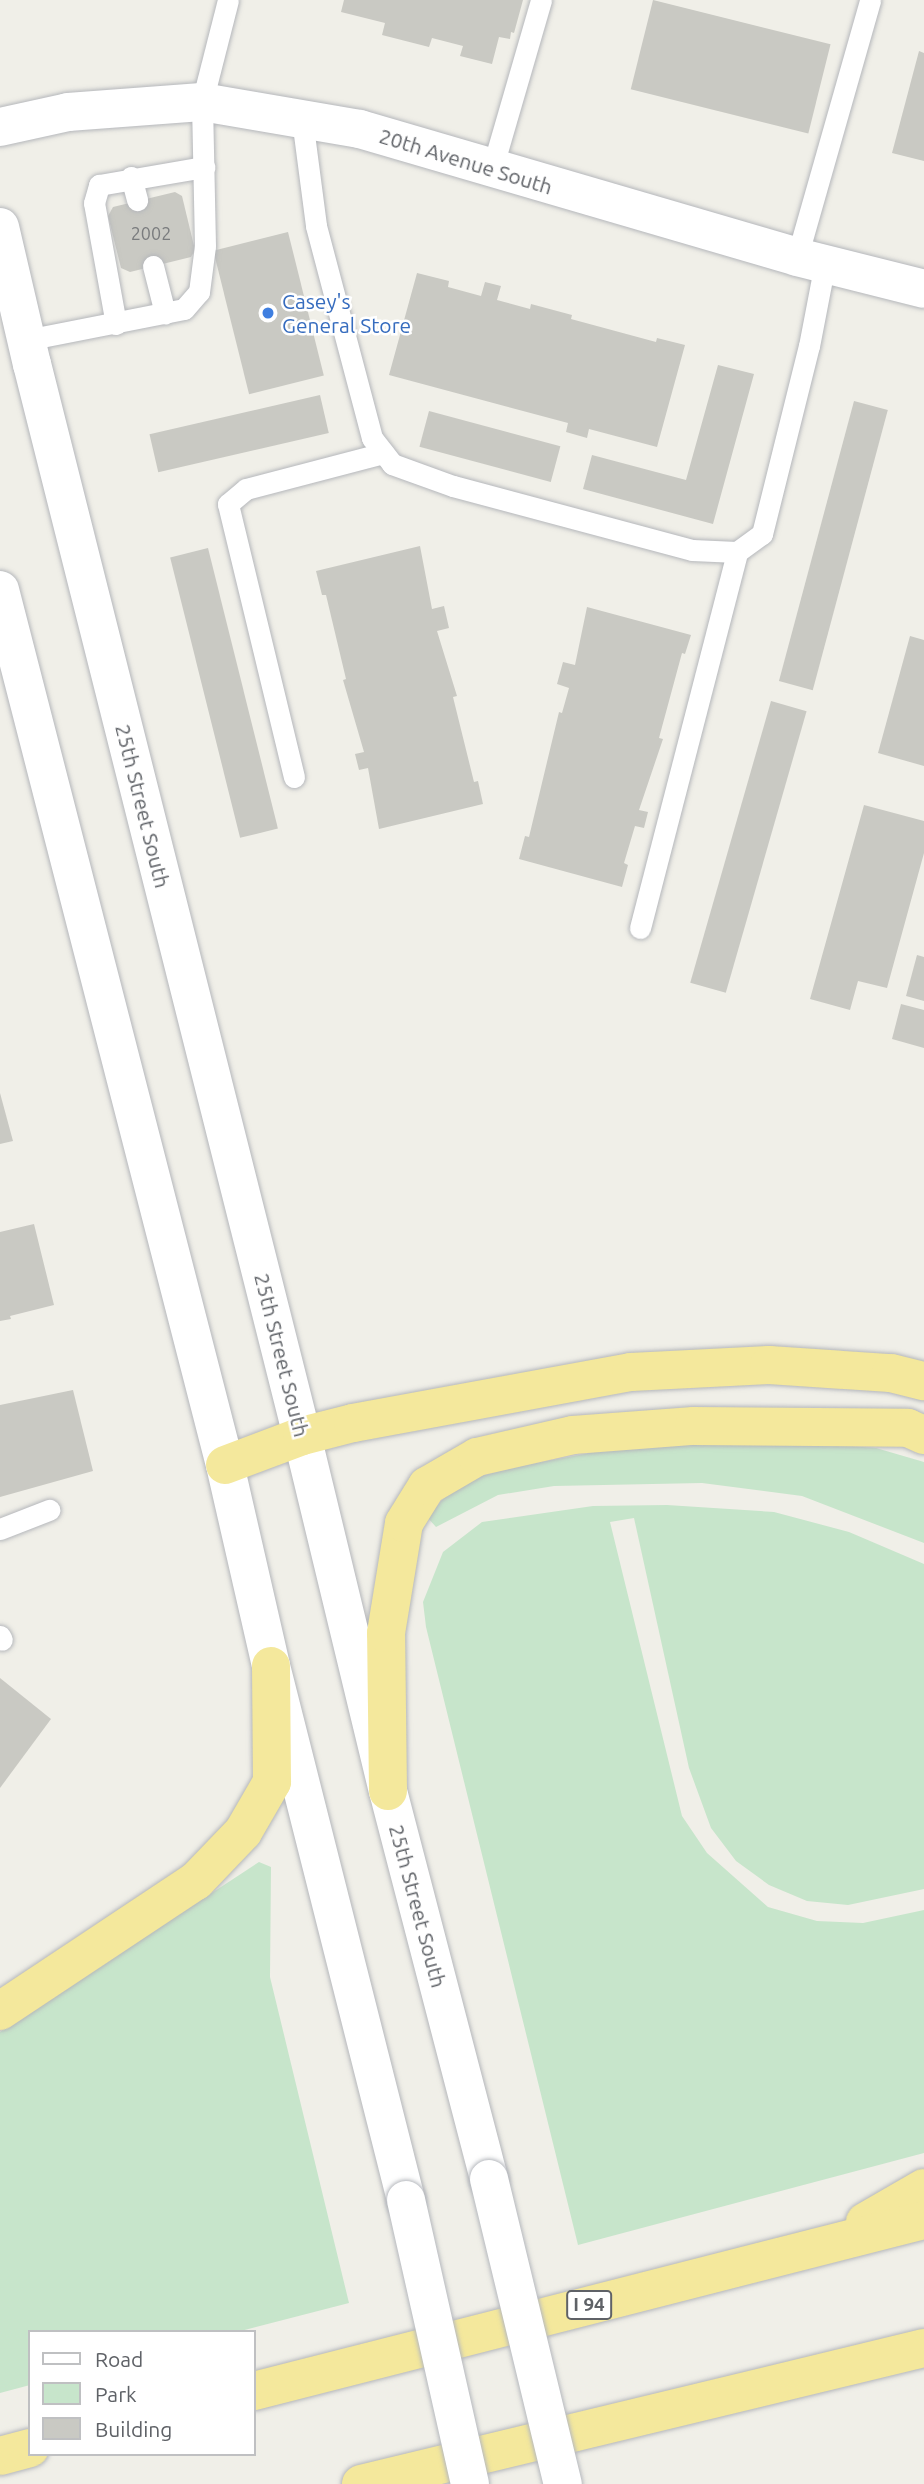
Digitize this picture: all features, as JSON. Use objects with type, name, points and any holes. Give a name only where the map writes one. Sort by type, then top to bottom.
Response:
[{"type":"highway","points":[[225,1465],[302,1436],[352,1423],[631,1373],[769,1366],[891,1373],[924,1381]]},
{"type":"highway","points":[[388,1791],[386,1633],[404,1523],[427,1486],[477,1457],[573,1435],[694,1426],[908,1428],[924,1436]]},
{"type":"highway","points":[[0,2011],[196,1881],[243,1832],[272,1782],[271,1666]]},
{"type":"highway","points":[[827,2245],[924,2188]]},
{"type":"highway","name":"I 94","points":[[256,2390],[924,2220]]},
{"type":"highway","points":[[361,2484],[924,2348]]},
{"type":"highway","points":[[0,2456],[28,2449]]},
{"type":"main road","name":"20th Avenue South","points":[[0,127],[68,112],[202,102],[360,129],[811,260],[924,289]]},
{"type":"main road","name":"25th Street South","points":[[0,227],[26,340],[302,1436],[388,1791],[489,2179],[563,2484]]},
{"type":"main road","points":[[0,590],[225,1465],[271,1666],[406,2200],[470,2484]]},
{"type":"lane","points":[[26,340],[184,309],[199,292],[205,246],[202,102],[228,0]]},
{"type":"lane","points":[[492,169],[541,0]]},
{"type":"lane","points":[[302,119],[316,226],[372,438],[392,464],[453,486],[692,550],[737,552],[762,534],[808,346],[811,260],[870,0]]},
{"type":"lane","points":[[116,324],[94,203],[99,185],[131,177],[204,167]]},
{"type":"lane","points":[[131,177],[137,200]]},
{"type":"lane","points":[[153,266],[165,313]]},
{"type":"lane","points":[[294,777],[228,505],[246,489],[383,453]]},
{"type":"lane","points":[[640,928],[737,552]]},
{"type":"lane","points":[[0,1529],[49,1510]]},
{"type":"green space","points":[[782,1441],[876,1448],[924,1462],[924,1543],[802,1496],[702,1483],[554,1486],[498,1495],[436,1527],[427,1517],[445,1497],[474,1478],[515,1467],[627,1446]]},
{"type":"green space","points":[[667,1505],[774,1512],[849,1532],[924,1564],[924,1889],[848,1905],[807,1901],[769,1885],[736,1861],[711,1828],[689,1768],[634,1518],[610,1522],[682,1816],[707,1853],[768,1907],[817,1921],[863,1923],[924,1910],[924,2153],[578,2245],[426,1627],[423,1602],[443,1552],[482,1522],[593,1506]]},
{"type":"green space","points":[[259,1862],[271,1867],[270,1977],[349,2303],[245,2330],[28,2330],[28,2386],[0,2393],[0,2032]]},
{"type":"building","points":[[344,0],[523,0],[514,33],[511,32],[510,39],[499,37],[492,64],[460,56],[463,46],[432,38],[429,47],[382,35],[385,23],[341,12]]},
{"type":"building","points":[[653,0],[831,44],[808,134],[631,89]]},
{"type":"building","points":[[919,51],[924,53],[924,161],[892,153]]},
{"type":"building","points":[[175,192],[182,196],[195,250],[191,257],[130,272],[121,268],[108,216],[113,207]]},
{"type":"building","name":"Casey's General Store","points":[[288,232],[324,376],[249,394],[213,251]]},
{"type":"building","points":[[417,273],[449,281],[448,287],[481,296],[485,282],[501,286],[497,300],[530,309],[531,304],[572,315],[571,319],[656,342],[657,338],[685,345],[657,447],[589,429],[587,438],[566,432],[568,423],[389,375]]},
{"type":"building","points":[[718,365],[754,374],[713,524],[583,489],[592,455],[686,480]]},
{"type":"building","points":[[320,395],[329,433],[158,472],[149,434]]},
{"type":"building","points":[[854,401],[888,410],[813,690],[779,681]]},
{"type":"building","points":[[429,411],[560,446],[551,482],[419,447]]},
{"type":"building","points":[[420,546],[432,609],[444,606],[449,628],[437,631],[457,696],[453,697],[474,782],[478,781],[483,804],[379,829],[368,768],[359,770],[355,754],[364,752],[343,680],[346,679],[326,595],[322,595],[316,571]]},
{"type":"building","points":[[208,548],[278,828],[240,838],[170,557]]},
{"type":"building","points":[[587,607],[691,635],[685,654],[682,653],[659,738],[663,739],[639,810],[648,812],[644,828],[635,826],[624,863],[628,865],[622,887],[519,859],[525,836],[529,837],[559,712],[562,713],[569,688],[557,684],[563,662],[575,665]]},
{"type":"building","points":[[910,636],[924,640],[924,766],[878,753]]},
{"type":"building","points":[[771,701],[807,711],[726,993],[690,983]]},
{"type":"building","points":[[864,805],[924,821],[924,853],[887,988],[858,981],[850,1010],[810,999]]},
{"type":"building","points":[[917,955],[924,957],[924,1001],[906,996]]},
{"type":"building","points":[[901,1004],[924,1010],[924,1048],[892,1039]]},
{"type":"building","points":[[0,1093],[13,1141],[0,1144]]},
{"type":"building","points":[[34,1224],[54,1305],[0,1321],[0,1232]]},
{"type":"building","points":[[73,1390],[93,1471],[0,1497],[0,1405]]},
{"type":"building","points":[[0,1678],[51,1719],[0,1788]]},
{"type":"place","name":"Casey's General Store","points":[[268,313]]}]
